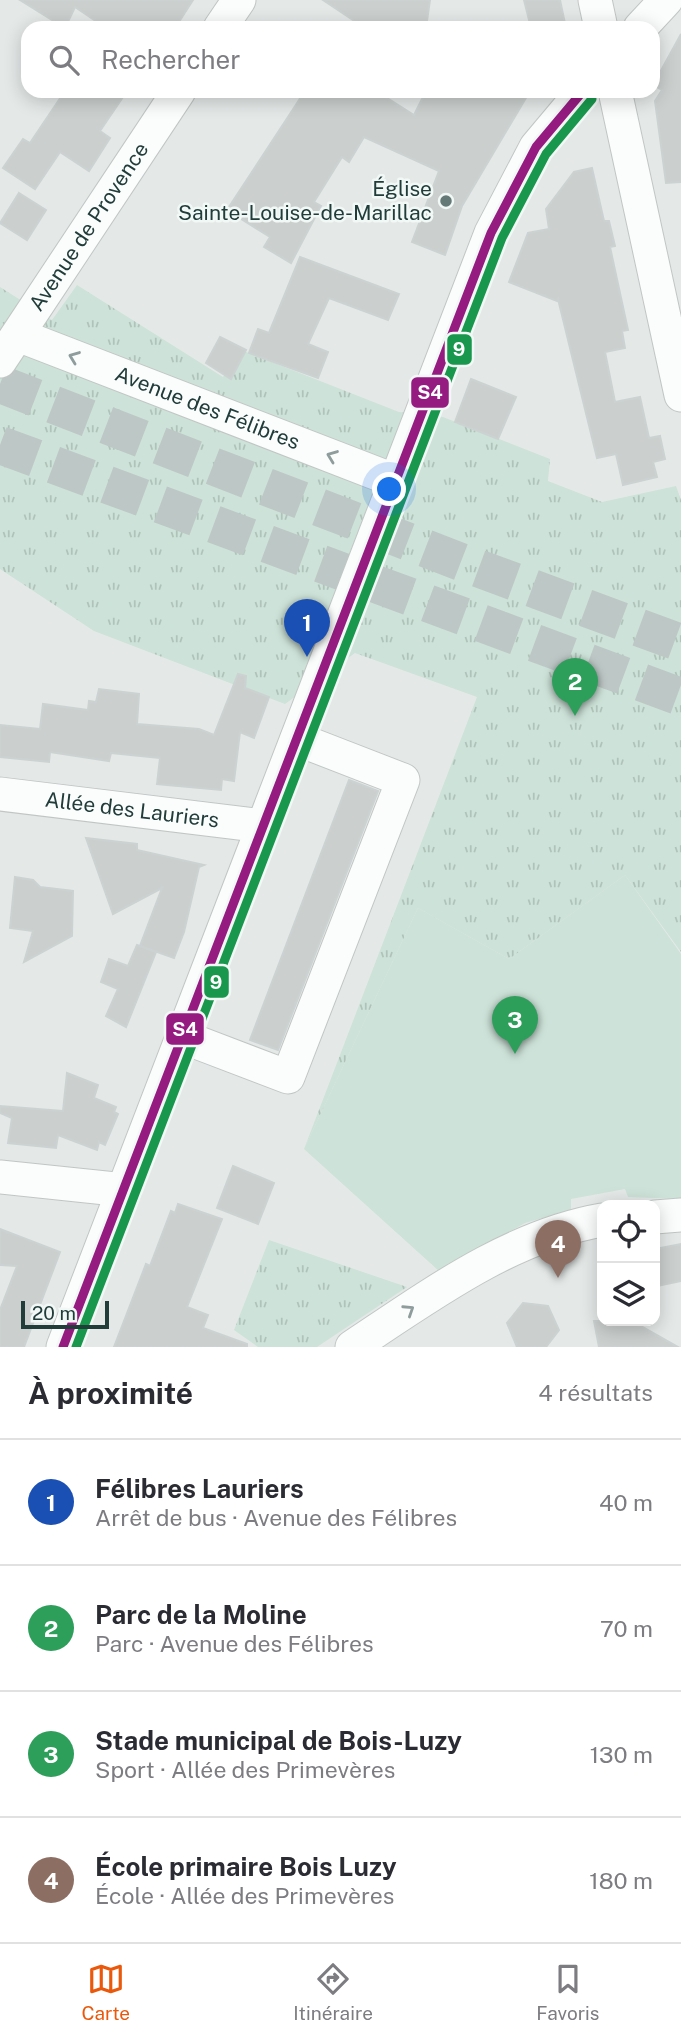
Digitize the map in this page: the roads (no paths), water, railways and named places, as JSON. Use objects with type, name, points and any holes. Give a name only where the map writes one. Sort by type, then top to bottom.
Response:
[{"type":"street","points":[[225,21],[239,0]]},
{"type":"street","points":[[595,0],[600,21]]},
{"type":"street","points":[[646,21],[666,0]]},
{"type":"street","name":"Avenue de Provence","points":[[9,348],[174,98]]},
{"type":"street","points":[[63,1347],[491,233],[536,147],[577,98]]},
{"type":"street","points":[[617,98],[681,395]]},
{"type":"street","name":"Avenue des Félibres","points":[[9,348],[396,481]]},
{"type":"street","points":[[184,1037],[288,1077],[403,780],[297,739]]},
{"type":"street","name":"Allée des Lauriers","points":[[0,794],[264,826]]},
{"type":"street","points":[[0,1177],[125,1190]]},
{"type":"street","points":[[660,1217],[681,1215]]},
{"type":"street","points":[[352,1347],[465,1275],[551,1231],[597,1221]]},
{"type":"tunnel","points":[[0,384],[461,562],[681,643]]},
{"type":"tunnel","points":[[0,445],[681,697]]},
{"type":"place","name":"Église Sainte-Louise-de-Marillac","points":[[446,201]]},
{"type":"place","name":"Félibres Lauriers","points":[[307,657]]},
{"type":"place","name":"Parc de la Moline","points":[[575,716]]},
{"type":"place","name":"Stade municipal de Bois-Luzy","points":[[515,1054]]},
{"type":"place","name":"École primaire Bois Luzy","points":[[558,1278]]}]
